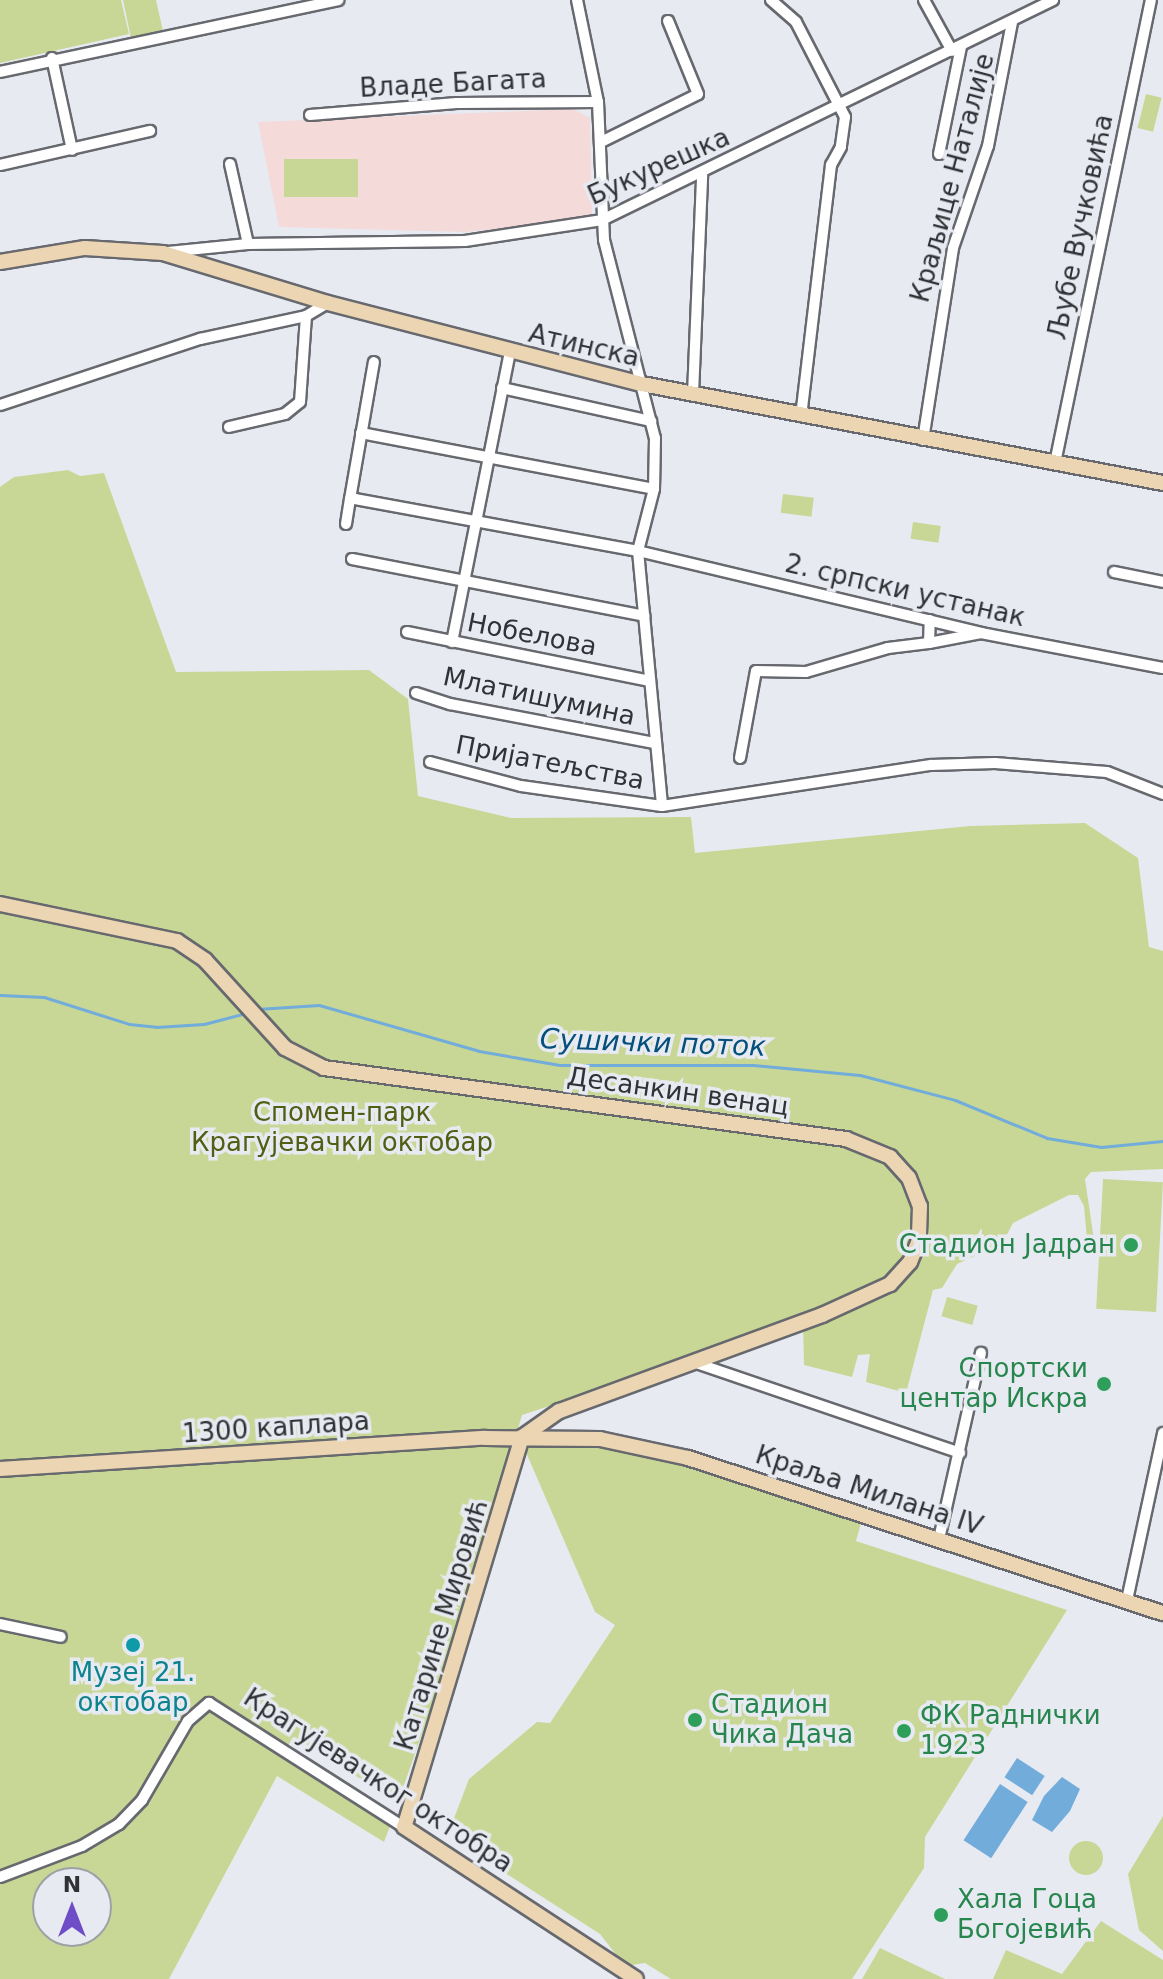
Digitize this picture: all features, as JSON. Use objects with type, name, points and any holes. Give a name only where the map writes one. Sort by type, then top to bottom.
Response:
[{"type":"street","points":[[0,72],[52,58],[338,0]]},
{"type":"street","points":[[577,0],[598,102],[602,220],[651,421],[654,489],[638,551],[662,806]]},
{"type":"street","points":[[771,0],[796,22],[841,107],[843,137],[831,165],[801,416]]},
{"type":"street","points":[[924,0],[956,49],[939,154]]},
{"type":"street","name":"Букурешка","points":[[163,253],[248,244],[465,241],[602,220],[702,175],[1053,0]]},
{"type":"street","name":"Љубе Вучковића","points":[[1055,463],[1151,0]]},
{"type":"street","points":[[601,142],[698,94],[668,21]]},
{"type":"street","name":"Краљице Наталије","points":[[923,440],[953,248],[988,146],[1012,22]]},
{"type":"street","points":[[52,58],[72,150]]},
{"type":"street","name":"Владе Багата","points":[[310,115],[457,103],[598,102]]},
{"type":"street","points":[[0,165],[150,131]]},
{"type":"street","points":[[230,164],[248,244]]},
{"type":"street","points":[[693,394],[702,175]]},
{"type":"street","name":"Атинска","points":[[0,262],[85,248],[163,253],[207,269],[510,353],[642,384],[923,440],[1163,483]]},
{"type":"street","points":[[199,248],[198,257],[207,269]]},
{"type":"street","points":[[0,405],[200,339],[306,316],[328,303]]},
{"type":"street","points":[[229,427],[285,414],[300,402],[306,316]]},
{"type":"street","points":[[452,642],[510,353]]},
{"type":"street","points":[[346,524],[374,362]]},
{"type":"street","points":[[502,388],[651,421]]},
{"type":"street","points":[[361,433],[654,489]]},
{"type":"street","name":"2. српски устанак","points":[[350,499],[638,551],[981,633],[1163,668]]},
{"type":"street","points":[[352,559],[644,616]]},
{"type":"street","points":[[1114,572],[1163,582]]},
{"type":"street","points":[[929,643],[930,620]]},
{"type":"street","name":"Нобелова","points":[[407,632],[650,681]]},
{"type":"street","points":[[740,758],[752,679],[760,670],[806,672],[888,648],[981,633]]},
{"type":"street","name":"Млатишумина","points":[[416,693],[654,743]]},
{"type":"street","name":"Пријатељства","points":[[430,762],[521,786],[662,806],[931,765],[995,763],[1107,772],[1163,794]]},
{"type":"street","name":"Десанкин венац","points":[[0,904],[177,941],[205,960],[256,1019],[291,1053],[337,1071],[846,1139],[895,1160],[914,1188],[921,1217],[917,1247],[896,1279],[822,1315],[550,1416],[522,1437]]},
{"type":"street","points":[[939,1539],[981,1353]]},
{"type":"street","points":[[696,1363],[960,1453]]},
{"type":"street","points":[[550,1416],[548,1428],[556,1436]]},
{"type":"street","points":[[1127,1600],[1163,1433]]},
{"type":"street","name":"1300 каплара","points":[[0,1469],[556,1436]]},
{"type":"street","name":"Краља Милана IV","points":[[556,1436],[667,1452],[1163,1613]]},
{"type":"street","name":"Катарине Мировић","points":[[404,1827],[522,1437]]},
{"type":"street","points":[[0,1624],[61,1637]]},
{"type":"street","name":"Крагујевачког октобра","points":[[0,1877],[103,1836],[142,1800],[188,1721],[209,1703],[636,1979]]},
{"type":"shaded area","points":[[573,109],[590,118],[592,218],[466,232],[279,227],[258,122]]},
{"type":"green space","points":[[0,0],[121,0],[129,34],[0,63]]},
{"type":"green space","points":[[123,0],[156,0],[163,31],[131,38]]},
{"type":"green space","points":[[1146,94],[1162,98],[1153,132],[1138,128]]},
{"type":"green space","points":[[284,159],[358,159],[358,197],[284,197]]},
{"type":"green space","name":"Спомен-парк Крагујевачки октобар","points":[[68,470],[80,476],[104,473],[176,672],[369,670],[408,699],[418,796],[511,818],[691,817],[695,853],[970,826],[1085,823],[1138,858],[1149,947],[1163,951],[1163,1169],[1091,1172],[1085,1179],[1094,1240],[1087,1239],[1084,1206],[1078,1195],[1069,1195],[1013,1223],[1002,1244],[957,1264],[942,1288],[933,1290],[906,1393],[866,1382],[870,1354],[858,1355],[852,1377],[804,1365],[803,1323],[522,1415],[515,1439],[526,1439],[398,1802],[293,1737],[286,1749],[394,1816],[384,1842],[277,1776],[169,1979],[0,1979],[0,487],[14,477]]},
{"type":"green space","points":[[783,494],[814,498],[811,517],[781,513]]},
{"type":"green space","points":[[913,522],[941,526],[938,543],[911,539]]},
{"type":"green space","name":"Стадион Јадран","points":[[1103,1179],[1163,1182],[1156,1312],[1096,1309]]},
{"type":"green space","points":[[947,1297],[978,1306],[972,1325],[941,1316]]},
{"type":"green space","points":[[534,1443],[586,1444],[647,1454],[711,1473],[861,1523],[856,1541],[1067,1610],[925,1837],[924,1868],[852,1979],[671,1979],[645,1963],[625,1966],[600,1934],[474,1853],[481,1842],[453,1821],[469,1779],[537,1722],[550,1723],[615,1625],[595,1612],[525,1450]]},
{"type":"green space","points":[[1163,1816],[1163,1951],[1139,1930],[1128,1874]]},
{"type":"green space","points":[[1086,1841],[1098,1846],[1103,1858],[1098,1870],[1086,1875],[1074,1870],[1069,1858],[1074,1846]]},
{"type":"green space","points":[[1101,1921],[1163,1960],[1163,1979],[993,1979],[1006,1950],[1062,1974]]},
{"type":"green space","points":[[880,1948],[928,1971],[945,1979],[862,1979]]},
{"type":"water","points":[[1017,1758],[1045,1776],[1032,1795],[1004,1777]]},
{"type":"water","points":[[1062,1777],[1080,1789],[1070,1811],[1052,1832],[1032,1820],[1044,1796]]},
{"type":"water","points":[[1000,1784],[1028,1802],[991,1858],[964,1840]]},
{"type":"waterway","name":"Сушички поток","points":[[0,995],[44,997],[129,1024],[156,1027],[204,1024],[246,1013]]},
{"type":"waterway","name":"Сушички поток","points":[[257,1009],[319,1005],[479,1051],[560,1065],[753,1065],[860,1075],[955,1100],[1047,1138],[1101,1147],[1163,1141]]},
{"type":"place","name":"Стадион Јадран","points":[[1131,1245]]},
{"type":"place","name":"Спортски центар Искра","points":[[1104,1384]]},
{"type":"place","name":"Музеј 21. октобар","points":[[133,1645]]},
{"type":"place","name":"Стадион Чика Дача","points":[[695,1720]]},
{"type":"place","name":"ФК Раднички 1923","points":[[904,1731]]},
{"type":"place","name":"Хала Гоца Богојевић","points":[[941,1915]]}]
